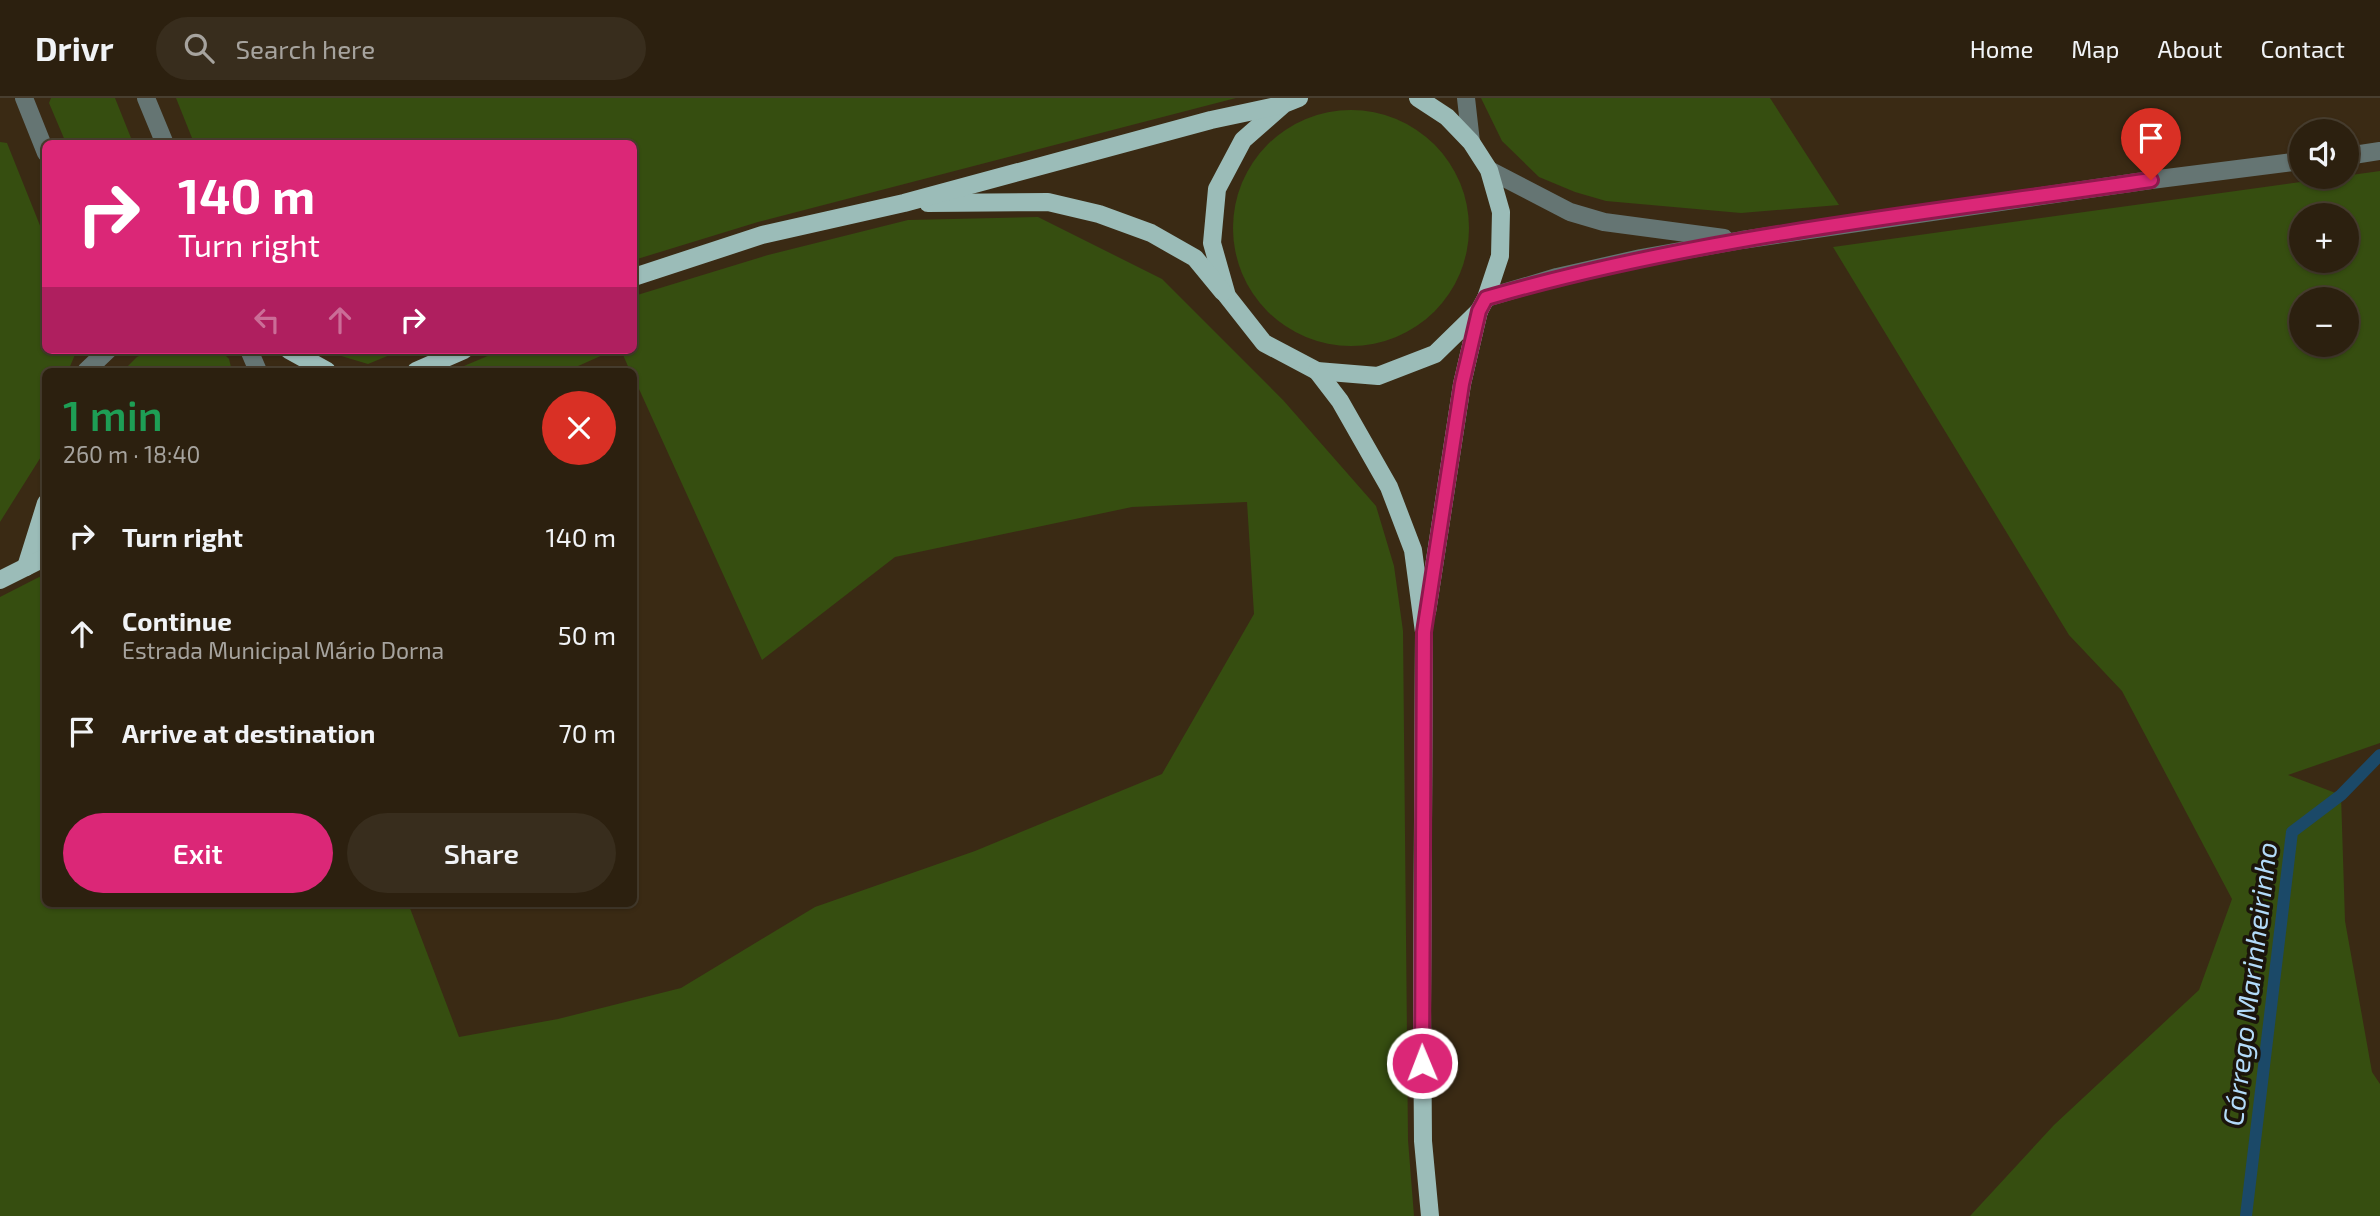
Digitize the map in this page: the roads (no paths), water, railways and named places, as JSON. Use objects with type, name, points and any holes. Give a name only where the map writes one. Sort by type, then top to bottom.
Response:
[{"type":"main road","points":[[1418,98],[1447,117],[1471,142],[1489,170],[1501,212],[1500,256],[1482,304],[1462,384],[1424,632]]},
{"type":"main road","points":[[637,276],[762,235],[904,203],[1211,120],[1292,101]]},
{"type":"main road","points":[[1227,296],[1212,243],[1217,189],[1243,140],[1292,101]]},
{"type":"main road","points":[[904,203],[1048,202],[1099,214],[1151,233],[1195,257],[1264,343],[1317,371],[1378,376],[1435,355],[1482,304]]},
{"type":"main road","points":[[296,354],[322,368]]},
{"type":"main road","points":[[423,368],[455,354]]},
{"type":"main road","points":[[1317,371],[1340,401],[1389,487],[1413,550],[1424,632],[1423,1141],[1430,1216]]},
{"type":"main road","points":[[26,567],[42,516]]},
{"type":"main road","points":[[0,580],[42,559]]},
{"type":"street","points":[[24,98],[42,143]]},
{"type":"street","points":[[146,98],[163,140]]},
{"type":"street","points":[[1466,98],[1471,142]]},
{"type":"street","points":[[2359,154],[2380,151]]},
{"type":"street","points":[[1482,304],[1557,277],[1641,258],[1742,240],[2289,163]]},
{"type":"street","points":[[1489,170],[1570,212],[1604,222],[1742,240]]},
{"type":"street","points":[[89,368],[104,354]]},
{"type":"waterway","name":"Córrego Marinheirinho","points":[[2246,1216],[2292,832],[2341,795],[2380,755]]}]
